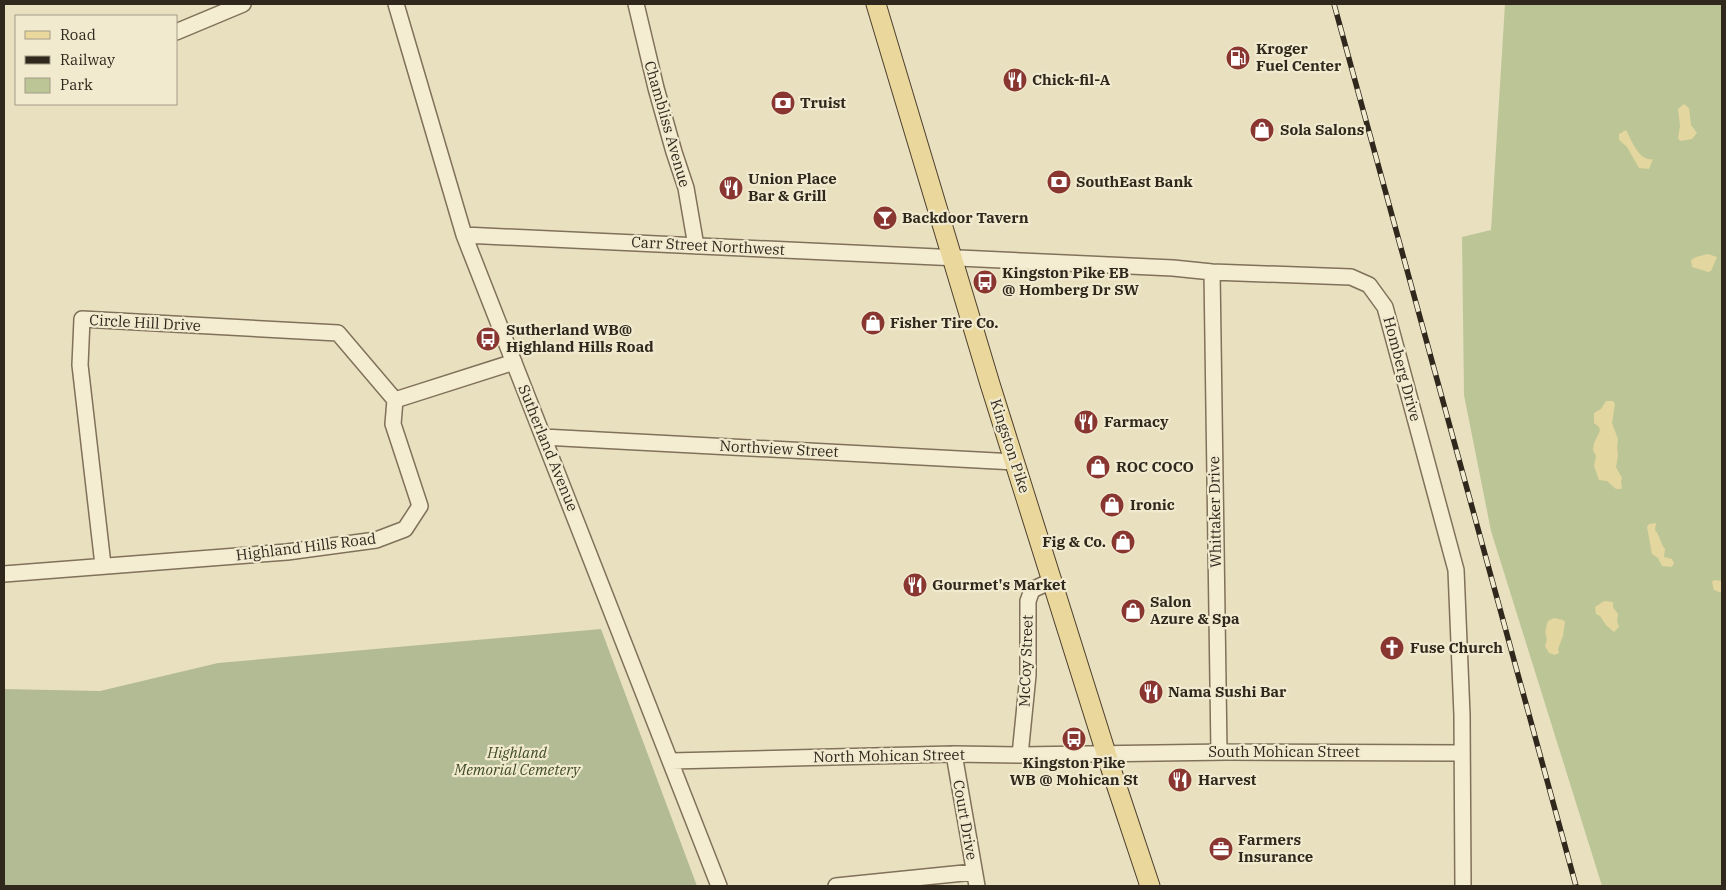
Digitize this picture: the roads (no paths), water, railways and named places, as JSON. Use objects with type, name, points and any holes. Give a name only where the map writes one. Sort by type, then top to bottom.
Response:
[{"type":"main road","name":"Kingston Pike","points":[[876,4],[952,258],[1106,754],[1150,886]]},
{"type":"street","points":[[178,31],[243,4]]},
{"type":"street","name":"Sutherland Avenue","points":[[396,4],[464,235],[719,886]]},
{"type":"street","name":"Chambliss Avenue","points":[[636,4],[656,88],[686,188],[696,246]]},
{"type":"street","name":"Carr Street Northwest","points":[[464,235],[952,258]]},
{"type":"street","name":"Homberg Drive","points":[[952,258],[1173,268],[1212,272],[1351,277],[1369,285],[1385,307],[1456,570],[1462,714],[1463,886]]},
{"type":"street","name":"Whittaker Drive","points":[[1212,272],[1219,752]]},
{"type":"street","name":"Circle Hill Drive","points":[[103,565],[80,365],[82,319],[338,333],[395,400]]},
{"type":"street","points":[[395,400],[514,362]]},
{"type":"street","name":"Highland Hills Road","points":[[4,574],[287,552],[376,540],[406,529],[420,506],[392,424],[395,400]]},
{"type":"street","name":"Northview Street","points":[[543,437],[1016,462]]},
{"type":"street","name":"McCoy Street","points":[[1020,755],[1028,675],[1028,601],[1032,590],[1053,580]]},
{"type":"street","name":"South Mohican Street","points":[[1106,754],[1219,752],[1461,753]]},
{"type":"street","name":"North Mohican Street","points":[[671,761],[954,754],[1106,754]]},
{"type":"street","name":"Court Drive","points":[[954,754],[976,879]]},
{"type":"street","points":[[836,886],[976,879]]},
{"type":"railway","points":[[1334,4],[1576,886]]},
{"type":"place","name":"Kroger Fuel Center","points":[[1238,58]]},
{"type":"place","name":"Chick-fil-A","points":[[1015,80]]},
{"type":"place","name":"Truist","points":[[783,103]]},
{"type":"place","name":"Sola Salons","points":[[1262,130]]},
{"type":"place","name":"SouthEast Bank","points":[[1059,182]]},
{"type":"place","name":"Union Place Bar & Grill","points":[[731,188]]},
{"type":"place","name":"Backdoor Tavern","points":[[885,218]]},
{"type":"place","name":"Kingston Pike EB @ Homberg Dr SW","points":[[985,282]]},
{"type":"place","name":"Fisher Tire Co.","points":[[873,323]]},
{"type":"place","name":"Sutherland WB@ Highland Hills Road","points":[[488,339]]},
{"type":"place","name":"Farmacy","points":[[1086,422]]},
{"type":"place","name":"ROC COCO","points":[[1098,467]]},
{"type":"place","name":"Ironic","points":[[1112,505]]},
{"type":"place","name":"Fig & Co.","points":[[1123,542]]},
{"type":"place","name":"Gourmet's Market","points":[[915,585]]},
{"type":"place","name":"Salon Azure & Spa","points":[[1133,611]]},
{"type":"place","name":"Fuse Church","points":[[1392,648]]},
{"type":"place","name":"Nama Sushi Bar","points":[[1151,692]]},
{"type":"place","name":"Kingston Pike WB @ Mohican St","points":[[1074,739]]},
{"type":"place","name":"Harvest","points":[[1180,780]]},
{"type":"place","name":"Farmers Insurance","points":[[1221,849]]},
{"type":"park label","name":"Highland Memorial Cemetery","points":[[517,762]]}]
